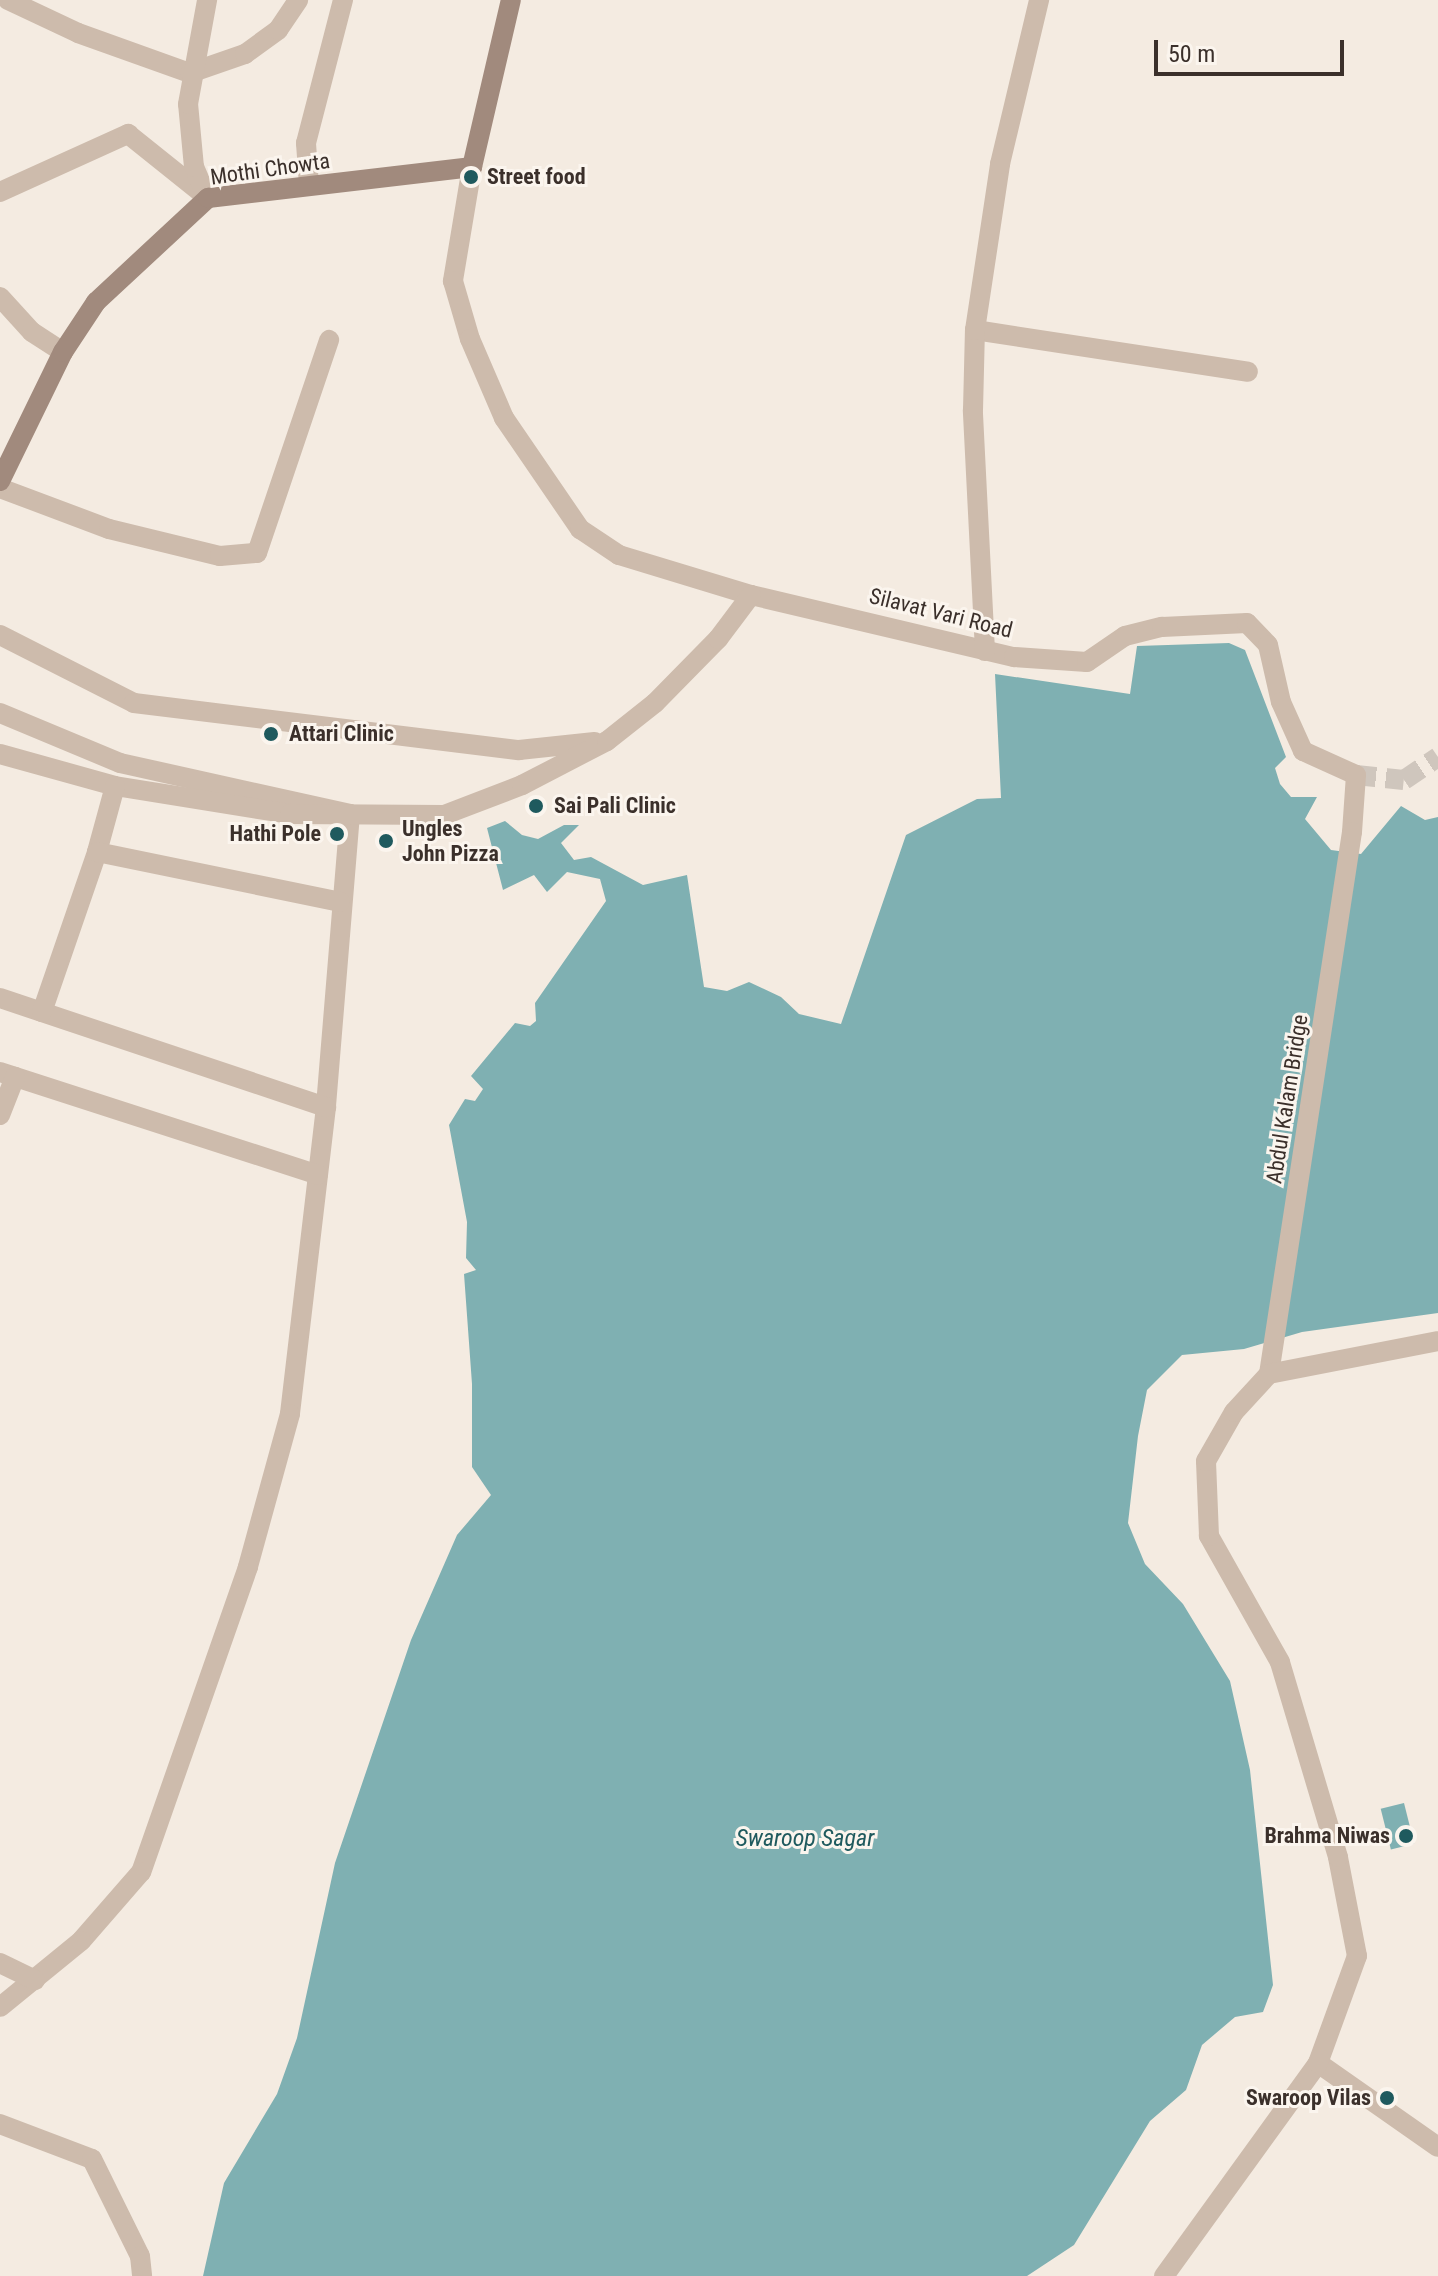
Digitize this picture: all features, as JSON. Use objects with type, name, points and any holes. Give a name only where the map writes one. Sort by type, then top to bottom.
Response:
[{"type":"main road","points":[[472,167],[511,0]]},
{"type":"main road","name":"Mothi Chowta","points":[[0,481],[63,352],[96,302],[208,198],[472,167]]},
{"type":"street","points":[[8,0],[78,33],[190,73],[245,54],[278,30],[298,0]]},
{"type":"street","points":[[207,0],[190,73],[194,167],[208,198]]},
{"type":"street","points":[[309,185],[306,143],[343,0]]},
{"type":"street","points":[[985,651],[973,410],[975,330],[1000,164],[1039,0]]},
{"type":"street","points":[[0,192],[128,134],[208,198]]},
{"type":"street","name":"Silavat Vari Road","points":[[472,167],[453,281],[470,339],[504,418],[580,529],[619,555],[751,595],[985,651],[1087,662],[1125,636],[1149,630],[1247,623],[1268,645],[1281,702],[1303,751],[1356,775]]},
{"type":"street","points":[[0,297],[32,332],[63,352]]},
{"type":"street","points":[[975,330],[1248,372]]},
{"type":"street","points":[[0,488],[109,529],[220,556],[257,553],[329,340]]},
{"type":"street","points":[[0,754],[115,786],[290,814],[444,815],[522,785],[607,741],[655,703],[718,639],[751,595]]},
{"type":"street","points":[[0,635],[134,703],[519,750],[607,741]]},
{"type":"street","points":[[0,713],[120,763],[350,814]]},
{"type":"street","name":"Abdul Kalam Bridge","points":[[1269,1374],[1352,832],[1356,775]]},
{"type":"street","points":[[42,1012],[97,852],[115,786]]},
{"type":"street","points":[[0,2007],[81,1941],[141,1872],[248,1567],[290,1414],[326,1107],[340,902],[350,814]]},
{"type":"street","points":[[97,852],[340,902]]},
{"type":"street","points":[[0,998],[326,1107]]},
{"type":"street","points":[[0,1115],[7,1074],[318,1175]]},
{"type":"street","points":[[1164,2276],[1318,2063],[1357,1956],[1338,1857],[1280,1662],[1209,1536],[1206,1461],[1234,1412],[1269,1374],[1438,1341]]},
{"type":"street","points":[[0,1963],[35,1980]]},
{"type":"street","points":[[1318,2063],[1438,2147]]},
{"type":"street","points":[[0,2124],[92,2159],[140,2256],[142,2276]]},
{"type":"water","name":"Swaroop Sagar","points":[[1229,643],[1245,650],[1286,757],[1275,768],[1280,784],[1291,797],[1317,797],[1305,819],[1331,850],[1361,854],[1401,806],[1425,820],[1438,817],[1438,1313],[1302,1332],[1244,1349],[1182,1355],[1147,1390],[1138,1436],[1128,1523],[1145,1564],[1183,1604],[1230,1681],[1250,1770],[1273,1985],[1263,2012],[1235,2017],[1202,2045],[1186,2090],[1150,2121],[1074,2245],[1027,2276],[203,2276],[224,2183],[277,2094],[297,2038],[335,1863],[411,1640],[457,1535],[491,1495],[472,1467],[472,1384],[464,1274],[476,1270],[466,1258],[467,1222],[449,1125],[465,1099],[475,1101],[483,1089],[471,1076],[515,1023],[530,1026],[536,1021],[535,1003],[606,901],[600,879],[567,872],[547,892],[534,875],[503,890],[487,828],[505,821],[522,835],[538,839],[564,825],[579,825],[561,843],[574,860],[591,857],[643,885],[687,875],[704,987],[727,991],[749,982],[781,997],[799,1014],[841,1024],[906,835],[977,799],[1001,798],[995,674],[1130,694],[1137,646]]},
{"type":"water","points":[[1404,1803],[1414,1844],[1391,1850],[1381,1809]]},
{"type":"tunnel","points":[[1356,775],[1404,780],[1438,757]]},
{"type":"place","name":"Street food","points":[[471,177]]},
{"type":"place","name":"Attari Clinic","points":[[271,734]]},
{"type":"place","name":"Sai Pali Clinic","points":[[536,806]]},
{"type":"place","name":"Hathi Pole","points":[[337,834]]},
{"type":"place","name":"Ungles John Pizza","points":[[386,841]]},
{"type":"place","name":"Brahma Niwas","points":[[1406,1836]]},
{"type":"place","name":"Swaroop Vilas","points":[[1387,2098]]}]
